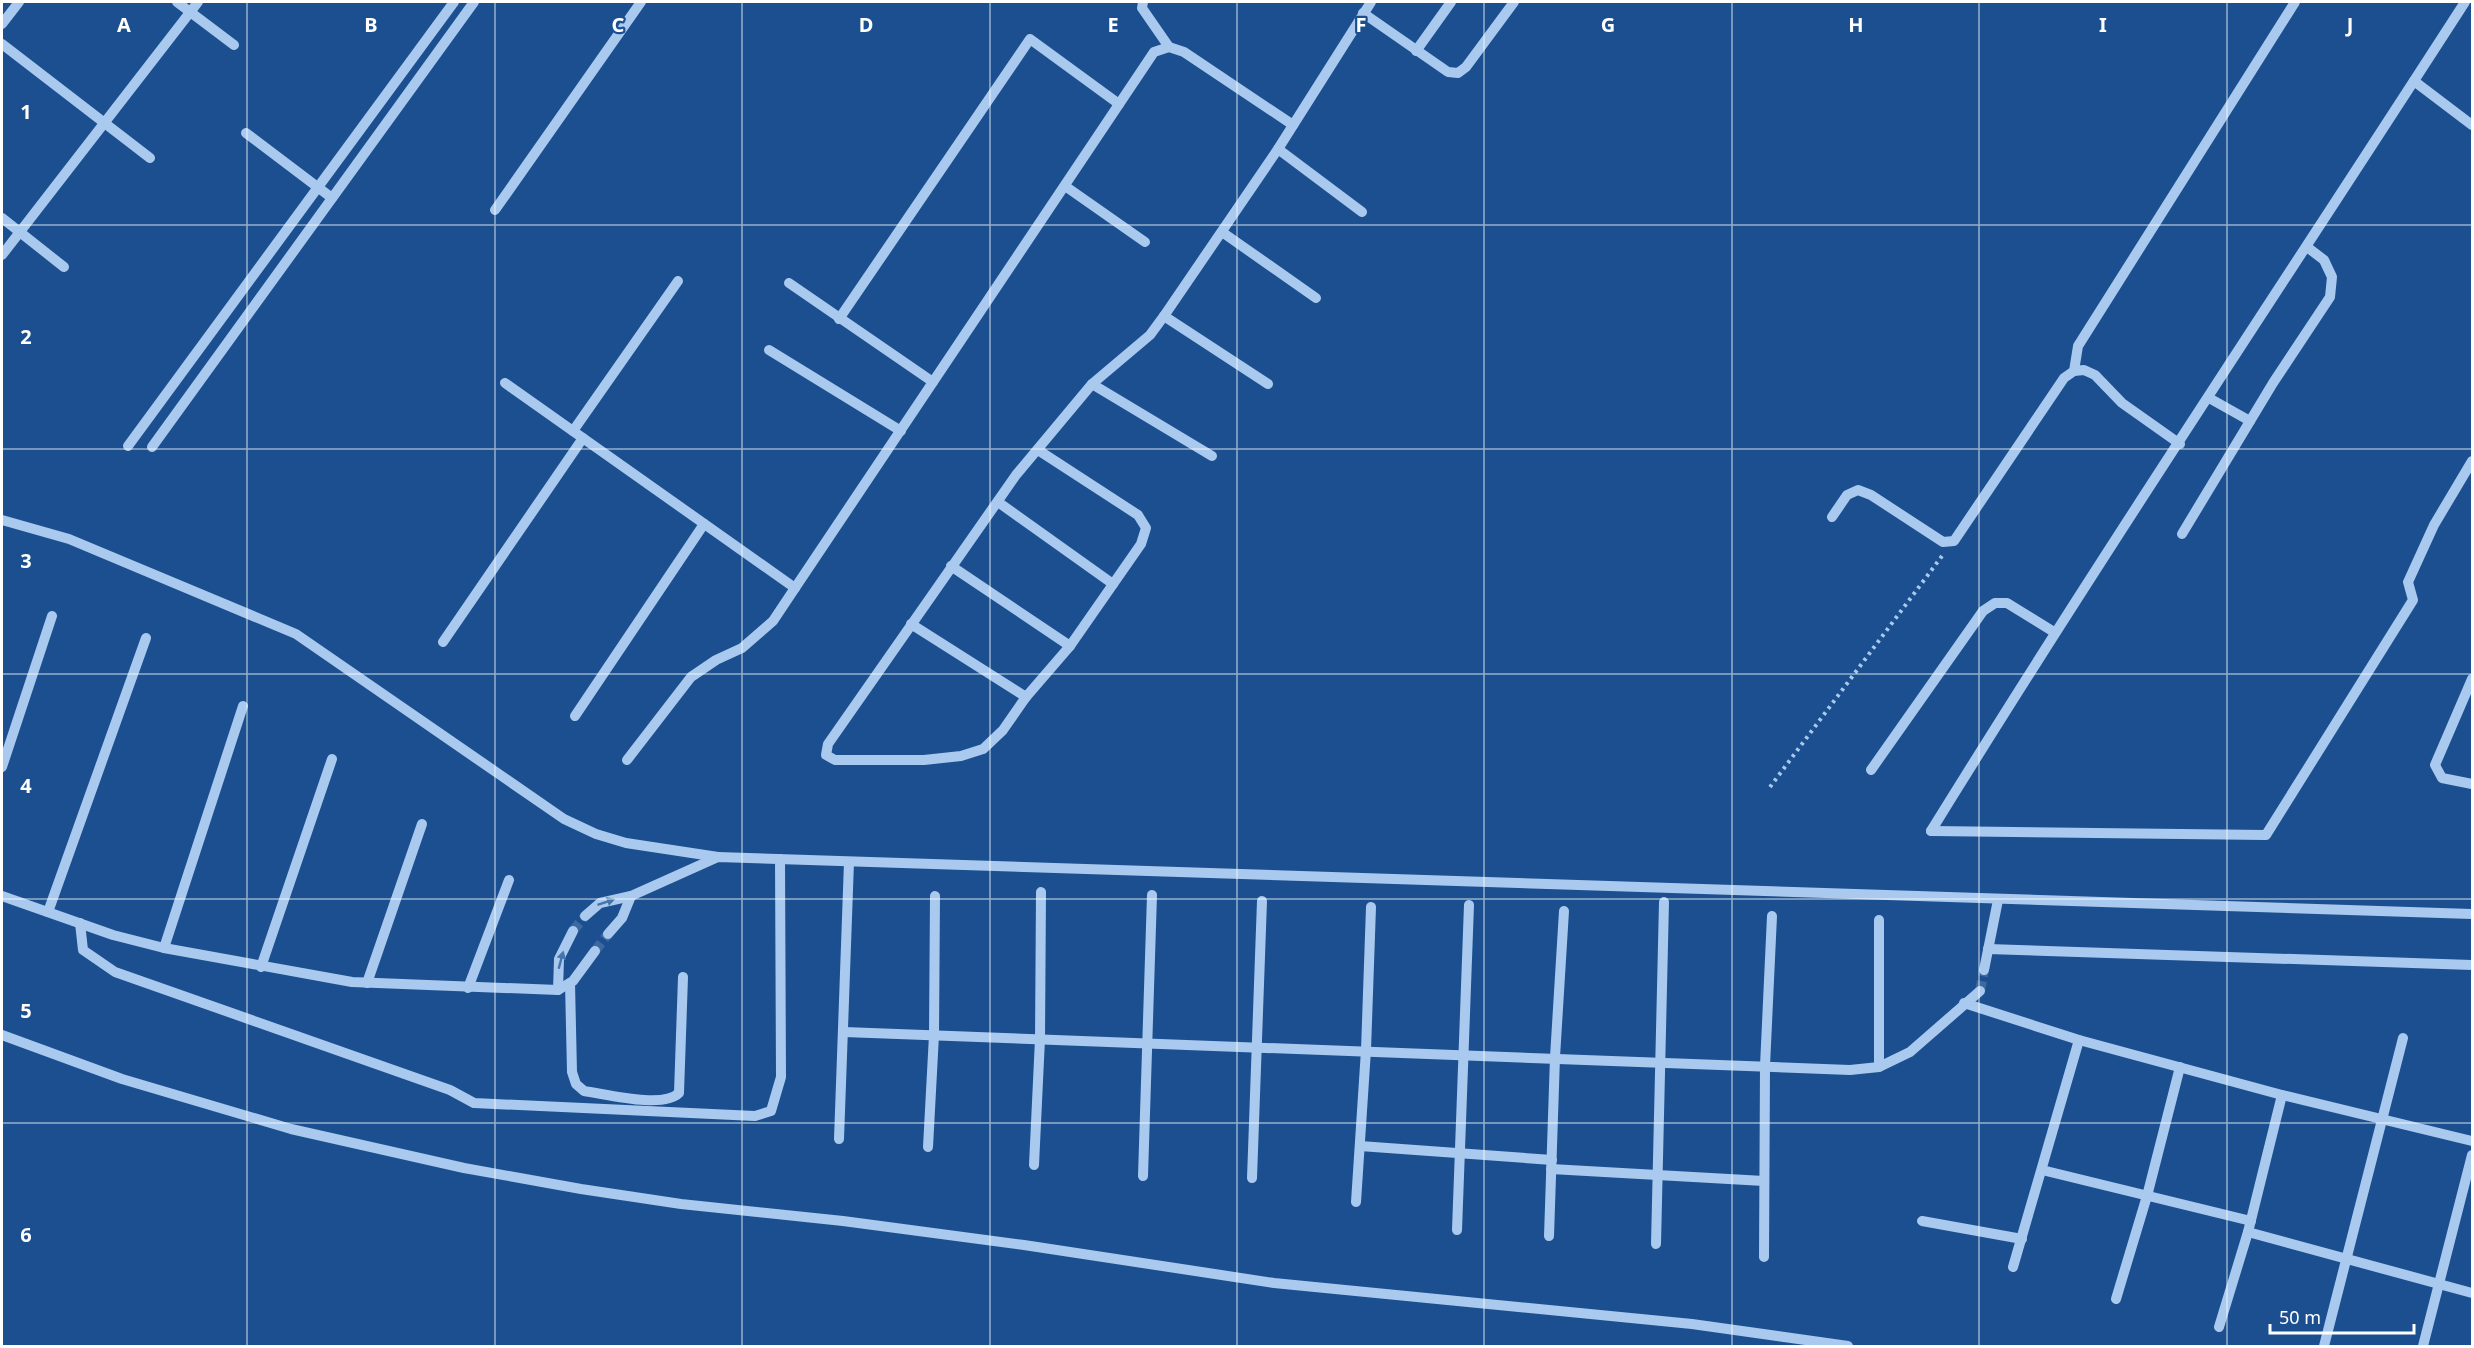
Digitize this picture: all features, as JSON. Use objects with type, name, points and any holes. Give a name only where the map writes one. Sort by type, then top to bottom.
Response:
[{"type":"street","points":[[2,24],[19,2]]},
{"type":"street","points":[[177,2],[234,45]]},
{"type":"street","points":[[2,255],[198,2]]},
{"type":"street","points":[[128,446],[454,2]]},
{"type":"street","points":[[152,447],[474,2]]},
{"type":"street","points":[[495,210],[641,2]]},
{"type":"street","points":[[1143,2],[1142,8],[1169,47]]},
{"type":"street","points":[[1038,450],[1138,515],[1146,528],[1142,544],[1070,646],[1026,697],[1003,730],[983,749],[961,756],[924,760],[835,760],[826,755],[828,744],[951,566],[959,560],[998,502],[1038,450],[1092,384],[1150,335],[1164,316],[1278,149],[1371,2]]},
{"type":"street","points":[[1416,51],[1451,2]]},
{"type":"street","points":[[1363,13],[1448,72],[1458,73],[1466,68],[1515,2]]},
{"type":"street","points":[[2074,371],[2078,346],[2295,2]]},
{"type":"street","points":[[2465,2],[2180,444],[2054,632],[1931,831],[2266,835],[2414,600],[2408,582],[2434,525],[2472,461]]},
{"type":"street","points":[[839,319],[1030,39],[1119,104]]},
{"type":"street","points":[[2,44],[150,158]]},
{"type":"street","points":[[627,760],[691,677],[716,660],[742,648],[773,621],[1154,52],[1169,47],[1184,52],[1293,125]]},
{"type":"street","points":[[2414,81],[2472,125]]},
{"type":"street","points":[[246,133],[332,198]]},
{"type":"street","points":[[1278,149],[1362,212]]},
{"type":"street","points":[[1065,186],[1145,242]]},
{"type":"street","points":[[2,218],[64,267]]},
{"type":"street","points":[[1222,232],[1316,298]]},
{"type":"street","points":[[2182,534],[2250,421],[2330,297],[2332,277],[2324,260],[2307,247]]},
{"type":"street","points":[[573,431],[678,281]]},
{"type":"street","points":[[789,284],[933,382]]},
{"type":"street","points":[[1164,316],[1268,384]]},
{"type":"street","points":[[768,350],[901,431]]},
{"type":"street","points":[[1832,517],[1847,495],[1858,490],[1871,495],[1943,542],[1954,541],[2064,378],[2074,371],[2084,370],[2095,375],[2122,403],[2180,444]]},
{"type":"street","points":[[505,383],[795,588]]},
{"type":"street","points":[[1092,384],[1212,456]]},
{"type":"street","points":[[2209,398],[2250,421]]},
{"type":"street","points":[[443,642],[583,438]]},
{"type":"street","points":[[998,502],[1113,585]]},
{"type":"street","points":[[2,520],[69,539],[296,634],[564,819],[596,834],[626,843],[718,857],[2472,914]]},
{"type":"street","points":[[575,716],[704,524]]},
{"type":"street","points":[[951,566],[1070,646]]},
{"type":"street","points":[[1871,770],[1983,611],[1995,603],[2007,603],[2054,632]]},
{"type":"street","points":[[2,767],[52,616]]},
{"type":"street","points":[[911,624],[1026,697]]},
{"type":"street","points":[[48,912],[146,638]]},
{"type":"street","points":[[2472,679],[2435,765],[2442,778],[2472,784]]},
{"type":"street","points":[[164,948],[243,705]]},
{"type":"street","points":[[261,967],[332,759]]},
{"type":"street","points":[[367,983],[422,824]]},
{"type":"street","points":[[585,916],[600,903],[631,896],[718,857]]},
{"type":"street","points":[[80,924],[83,950],[115,972],[450,1090],[474,1102],[755,1116],[771,1111],[781,1077],[780,859]]},
{"type":"street","points":[[839,1139],[849,862]]},
{"type":"street","points":[[468,988],[509,880]]},
{"type":"street","points":[[1034,1165],[1040,1039],[1041,892]]},
{"type":"street","points":[[1143,1176],[1152,895]]},
{"type":"street","points":[[2,896],[80,924],[164,948],[261,967],[367,983],[558,990],[570,983],[596,951]]},
{"type":"street","points":[[608,934],[622,918],[631,896]]},
{"type":"street","points":[[928,1147],[934,1035],[935,896]]},
{"type":"street","points":[[1984,970],[1998,900]]},
{"type":"street","points":[[1252,1178],[1262,901]]},
{"type":"street","points":[[1656,1244],[1664,902]]},
{"type":"street","points":[[1457,1230],[1469,905]]},
{"type":"street","points":[[1356,1202],[1366,1050],[1371,907]]},
{"type":"street","points":[[1549,1236],[1555,1057],[1564,911]]},
{"type":"street","points":[[1764,1257],[1765,1066],[1772,916]]},
{"type":"street","points":[[1879,920],[1879,1067]]},
{"type":"street","points":[[558,990],[559,959],[573,931]]},
{"type":"street","points":[[1988,949],[2472,965]]},
{"type":"street","points":[[570,983],[572,1072],[576,1084],[584,1091],[659,1101],[672,1099],[679,1093],[683,977]]},
{"type":"street","points":[[844,1032],[1555,1057],[1850,1070],[1879,1067],[1910,1052],[1980,991]]},
{"type":"street","points":[[1964,1003],[2079,1040],[2282,1095],[2472,1141]]},
{"type":"street","points":[[2,1035],[122,1079],[291,1129],[464,1168],[581,1189],[681,1204],[843,1221],[1024,1245],[1274,1283],[1692,1324],[1848,1347]]},
{"type":"street","points":[[2324,1347],[2403,1038]]},
{"type":"street","points":[[2013,1267],[2079,1040]]},
{"type":"street","points":[[2116,1299],[2147,1196],[2180,1067]]},
{"type":"street","points":[[2219,1327],[2250,1226],[2282,1095]]},
{"type":"street","points":[[1360,1146],[1461,1154],[1657,1176],[1764,1181]]},
{"type":"street","points":[[2423,1347],[2472,1155]]},
{"type":"street","points":[[2042,1170],[2147,1196],[2472,1293]]},
{"type":"street","points":[[1922,1221],[2022,1239]]},
{"type":"path","points":[[1770,787],[1954,541]]},
{"type":"tunnel","points":[[573,931],[585,916]]},
{"type":"tunnel","points":[[595,951],[608,934]]},
{"type":"tunnel","points":[[1980,991],[1984,970]]}]
